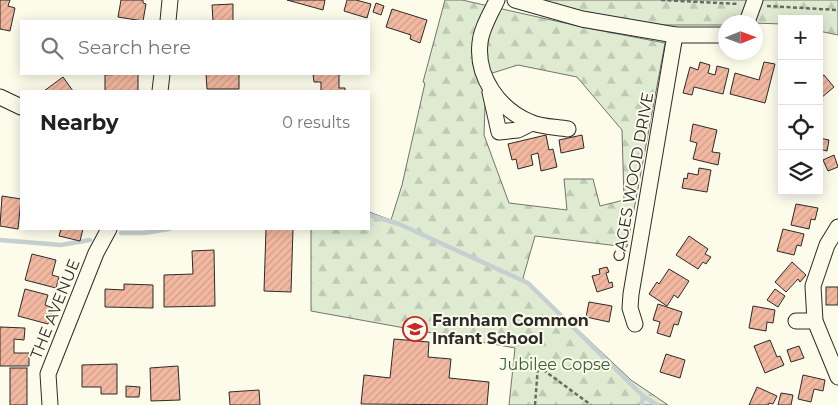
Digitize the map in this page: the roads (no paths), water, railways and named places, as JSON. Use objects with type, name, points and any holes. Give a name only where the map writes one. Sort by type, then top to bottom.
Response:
[{"type":"street","points":[[168,20],[170,0]]},
{"type":"street","points":[[497,0],[480,42],[481,66],[488,84],[499,132],[518,130],[532,123]]},
{"type":"street","points":[[515,0],[582,19],[675,35],[718,36]]},
{"type":"street","points":[[750,15],[755,0]]},
{"type":"street","name":"CAGES WOOD DRIVE","points":[[635,324],[630,308],[631,294],[675,35]]},
{"type":"street","points":[[160,90],[162,75]]},
{"type":"street","points":[[488,84],[499,101],[520,117],[532,123],[568,129]]},
{"type":"street","points":[[0,97],[20,107]]},
{"type":"street","points":[[838,227],[826,245],[813,286],[815,321],[835,359],[838,376]]},
{"type":"street","name":"THE AVENUE","points":[[50,405],[48,374],[96,253],[109,230]]},
{"type":"street","points":[[796,321],[815,321]]},
{"type":"waterway","points":[[370,215],[399,224],[528,283],[643,396],[642,405]]},
{"type":"waterway","points":[[121,233],[144,233],[163,230]]},
{"type":"waterway","points":[[0,240],[61,245],[90,240]]},
{"type":"waterway","points":[[643,396],[657,405]]},
{"type":"place","name":"Farnham Common Infant School","points":[[415,329]]},
{"type":"park label","name":"Jubilee Copse","points":[[555,364]]}]
